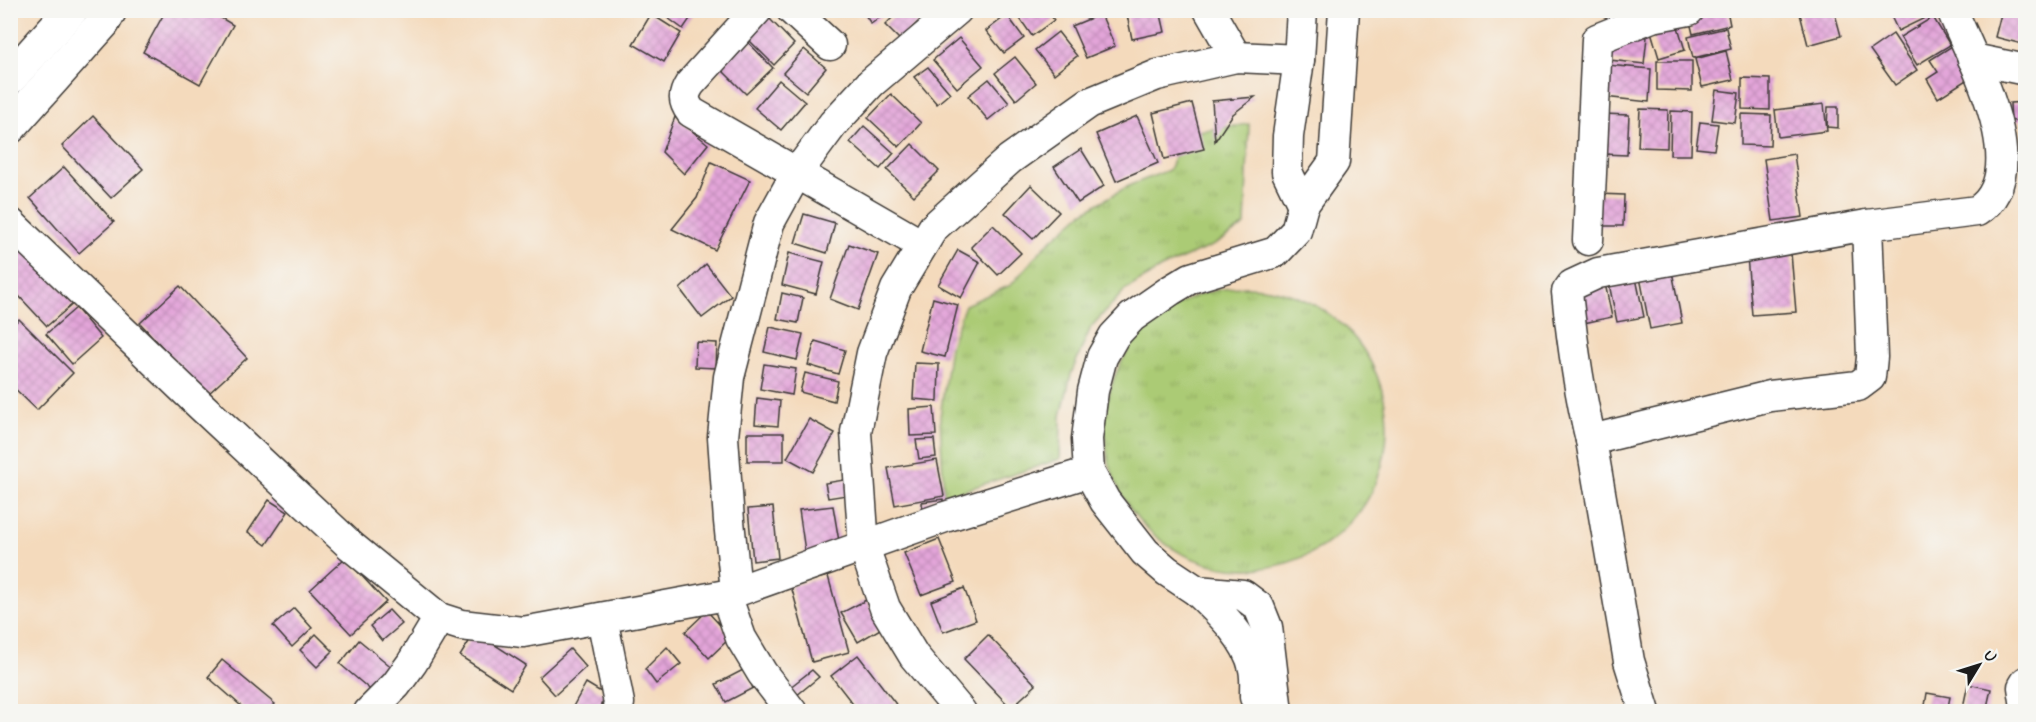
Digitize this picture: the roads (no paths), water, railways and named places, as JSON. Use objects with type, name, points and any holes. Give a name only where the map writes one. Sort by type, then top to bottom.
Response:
[{"type":"highway","points":[[10,78],[71,10]]},
{"type":"highway","points":[[10,127],[103,23],[110,10]]},
{"type":"street","points":[[757,10],[690,84],[684,94],[685,104],[691,112],[922,245]]},
{"type":"street","points":[[792,10],[830,45]]},
{"type":"street","points":[[792,711],[762,673],[741,638],[731,593],[723,437],[729,376],[769,223],[796,174],[833,124],[871,82],[957,10]]},
{"type":"street","points":[[1209,10],[1236,57]]},
{"type":"street","points":[[1302,10],[1299,60],[1288,136],[1287,172],[1303,205]]},
{"type":"street","points":[[1256,711],[1254,669],[1240,639],[1221,613],[1197,591],[1144,552],[1105,501],[1089,472],[1087,439],[1093,391],[1102,357],[1114,336],[1132,317],[1191,278],[1276,252],[1296,231],[1303,205],[1334,162],[1344,10]]},
{"type":"street","points":[[1588,240],[1598,39],[1652,17],[1689,10]]},
{"type":"street","points":[[1645,711],[1629,661],[1584,411],[1567,292],[1572,285],[1598,273],[1867,225],[1977,211],[1988,204],[1994,195],[2004,155],[1999,122],[1988,91],[1952,10]]},
{"type":"street","points":[[961,711],[914,656],[885,608],[864,548],[856,432],[872,353],[896,289],[933,228],[1010,159],[1089,103],[1157,75],[1236,57],[1299,60]]},
{"type":"street","points":[[1973,59],[2025,70]]},
{"type":"street","points":[[10,223],[351,546],[439,618],[461,625],[523,632],[731,593],[864,548],[945,517],[1089,472]]},
{"type":"street","points":[[1591,440],[1770,396],[1858,386],[1870,376],[1872,357],[1867,225]]},
{"type":"street","points":[[1197,591],[1243,595],[1259,607],[1267,627],[1277,711]]},
{"type":"street","points":[[369,711],[396,685],[439,618]]},
{"type":"street","points":[[602,618],[620,703],[617,711]]},
{"type":"street","points":[[2025,682],[2023,687],[2025,707]]}]
